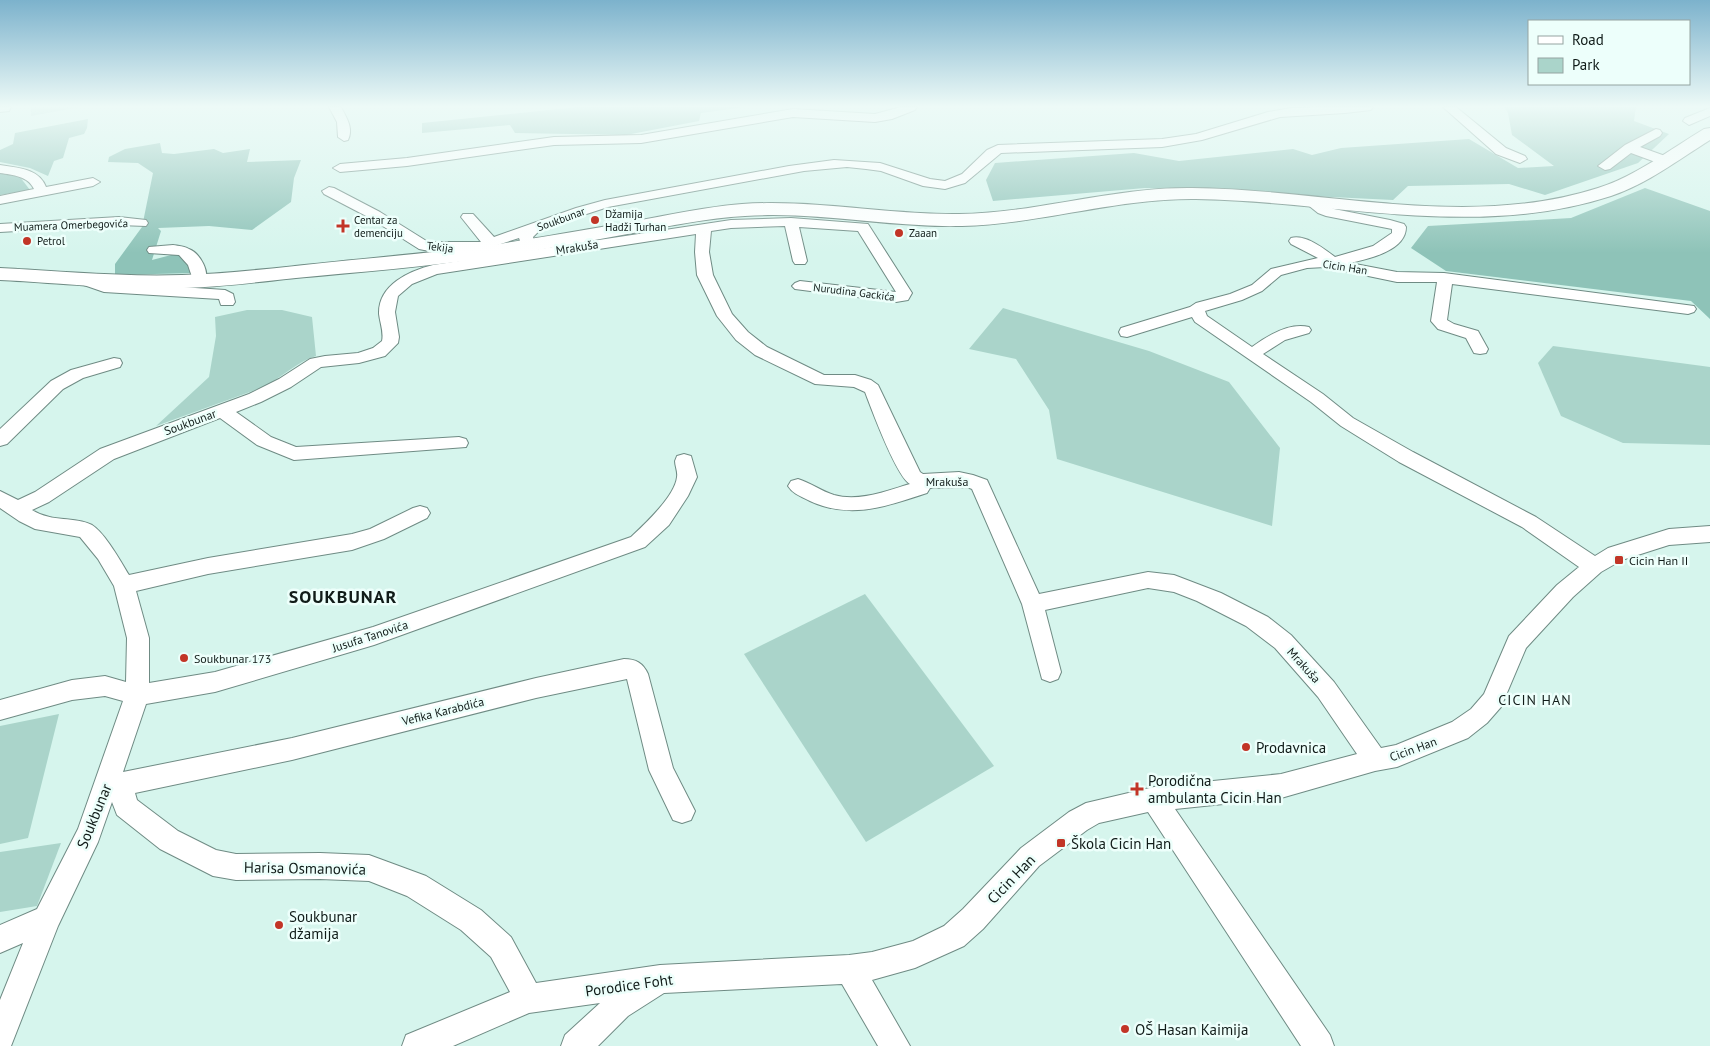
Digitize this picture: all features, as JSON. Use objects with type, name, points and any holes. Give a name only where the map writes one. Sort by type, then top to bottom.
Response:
[{"type":"main road","points":[[0,274],[83,280],[167,282],[467,259],[530,237],[712,213],[751,216],[827,212],[906,220],[990,219],[1124,197],[1212,194],[1454,211],[1523,208],[1577,200],[1605,192],[1630,182],[1670,156]]},
{"type":"street","points":[[340,168],[450,156]]},
{"type":"street","name":"Soukbunar","points":[[530,237],[608,202],[844,163],[884,168],[939,185],[953,184],[967,176],[986,156]]},
{"type":"street","points":[[1512,156],[1520,159]]},
{"type":"street","points":[[1605,166],[1619,156]]},
{"type":"street","points":[[1651,156],[1663,160]]},
{"type":"street","points":[[0,169],[24,173],[37,181],[40,191]]},
{"type":"street","points":[[0,200],[93,182]]},
{"type":"street","name":"Tekija","points":[[329,191],[375,215],[424,246],[461,249],[530,237]]},
{"type":"street","points":[[1296,241],[1314,249],[1329,262],[1369,254],[1387,245],[1399,234],[1399,227],[1330,213],[1310,201]]},
{"type":"street","name":"Nurudina Gackića","points":[[704,228],[751,216],[791,222],[863,227],[904,293],[902,297],[896,297],[800,286]]},
{"type":"street","points":[[468,217],[488,240],[497,242]]},
{"type":"street","name":"Muamera Omerbegovića","points":[[0,228],[119,221],[141,224]]},
{"type":"street","points":[[791,222],[800,261]]},
{"type":"street","name":"Mrakuša","points":[[467,259],[704,228],[702,258],[705,275],[720,307],[732,325],[761,351],[821,380],[855,381],[865,384],[872,389],[906,466],[913,477],[922,481],[972,479],[980,485],[1033,604],[1148,580],[1180,584],[1242,613],[1266,628],[1288,647],[1320,682],[1376,760]]},
{"type":"street","points":[[154,250],[188,252],[193,257],[199,280]]},
{"type":"street","name":"Soukbunar","points":[[6,508],[42,496],[107,454],[276,388],[316,363],[325,360],[359,358],[379,352],[390,343],[387,312],[390,296],[394,290],[398,286],[424,273],[467,259]]},
{"type":"street","name":"Cicin Han","points":[[1127,332],[1196,310],[1202,306],[1236,297],[1257,288],[1276,272],[1307,264],[1329,262],[1397,277],[1444,278],[1688,309]]},
{"type":"street","points":[[1444,278],[1445,288],[1438,321],[1446,327],[1473,334],[1477,339],[1480,349]]},
{"type":"street","points":[[83,280],[104,287],[224,295],[227,297],[226,302]]},
{"type":"street","points":[[1196,310],[1201,319],[1365,433],[1529,522],[1594,566]]},
{"type":"street","points":[[1252,354],[1279,336],[1303,330]]},
{"type":"street","points":[[0,440],[61,382],[82,372],[114,364]]},
{"type":"street","name":"Soukbunar","points":[[222,410],[264,441],[294,454],[459,442]]},
{"type":"street","name":"Jusufa Tanovića","points":[[0,710],[72,690],[105,686],[137,695],[216,682],[374,636],[638,542],[662,520],[678,496],[687,477],[684,461]]},
{"type":"street","points":[[798,486],[818,497],[846,504],[863,503],[920,488],[922,481]]},
{"type":"street","name":"Soukbunar","points":[[0,1037],[46,919],[114,786],[137,695],[138,638],[124,586],[105,554],[86,531],[48,527],[6,508]]},
{"type":"street","points":[[124,586],[208,566],[352,542],[377,534],[420,513]]},
{"type":"street","points":[[1710,520],[1688,523],[1692,525],[1710,525]]},
{"type":"street","name":"Cicin Han","points":[[861,968],[915,954],[954,936],[973,920],[1030,857],[1095,812],[1154,799],[1280,786],[1397,756],[1460,730],[1479,716],[1493,700],[1517,643],[1565,591],[1594,566],[1615,554],[1668,537],[1710,534]]},
{"type":"street","points":[[1033,604],[1050,672]]},
{"type":"street","name":"Vefika Karabdića","points":[[114,786],[188,768],[292,749],[536,688],[624,669],[632,669],[637,674],[661,770],[682,811]]},
{"type":"street","name":"Harisa Osmanovića","points":[[114,786],[126,807],[169,840],[213,863],[236,867],[320,866],[369,868],[416,886],[471,920],[501,947],[529,999]]},
{"type":"street","points":[[1154,799],[1319,1046]]},
{"type":"street","points":[[0,939],[46,919]]},
{"type":"street","points":[[861,968],[896,1046]]},
{"type":"street","name":"Porodice Foht","points":[[418,1046],[529,999],[660,979],[861,968]]},
{"type":"street","points":[[576,1046],[618,1006],[660,979]]},
{"type":"green space","points":[[0,156],[64,156],[63,158],[54,161],[48,176],[30,168],[0,162]]},
{"type":"green space","points":[[248,156],[247,162],[301,160],[294,178],[291,202],[252,230],[209,226],[158,228],[161,231],[152,260],[175,254],[192,257],[195,273],[115,275],[115,264],[142,227],[153,173],[138,163],[108,162],[109,157]]},
{"type":"green space","points":[[1095,156],[1150,156],[1179,161],[1228,156],[1497,156],[1518,168],[1554,166],[1540,156],[1646,156],[1638,163],[1545,195],[1509,184],[1408,186],[1393,200],[1145,188],[993,201],[986,180],[995,163]]},
{"type":"green space","points":[[0,173],[20,177],[30,190],[0,195]]},
{"type":"green space","points":[[1645,188],[1710,211],[1710,319],[1691,301],[1446,271],[1411,248],[1428,226],[1571,218]]},
{"type":"green space","points":[[1003,308],[1149,351],[1229,382],[1280,448],[1272,526],[1057,459],[1049,410],[1016,359],[969,349]]},
{"type":"green space","points":[[247,310],[282,310],[312,317],[316,356],[302,362],[261,388],[156,426],[209,377],[216,336],[215,317]]},
{"type":"green space","points":[[1553,346],[1710,367],[1710,445],[1623,443],[1561,416],[1538,363]]},
{"type":"green space","points":[[865,594],[994,766],[866,842],[744,654]]},
{"type":"green space","points":[[59,714],[28,838],[0,844],[0,726]]},
{"type":"green space","points":[[61,843],[37,906],[0,912],[0,852]]},
{"type":"place","name":"Džamija Hadži Turhan","points":[[595,220]]},
{"type":"place","name":"Centar za demenciju","points":[[343,226]]},
{"type":"place","name":"Zaaan","points":[[899,233]]},
{"type":"place","name":"Petrol","points":[[27,241]]},
{"type":"place","name":"Cicin Han II","points":[[1619,560]]},
{"type":"place","name":"Soukbunar 173","points":[[184,658]]},
{"type":"place","name":"Prodavnica","points":[[1246,747]]},
{"type":"place","name":"Porodična ambulanta Cicin Han","points":[[1137,789]]},
{"type":"place","name":"Škola Cicin Han","points":[[1061,843]]},
{"type":"place","name":"Soukbunar džamija","points":[[279,925]]},
{"type":"place","name":"OŠ Hasan Kaimija","points":[[1125,1029]]},
{"type":"district","name":"SOUKBUNAR","points":[[343,596]]},
{"type":"district","name":"CICIN HAN","points":[[1535,700]]}]
